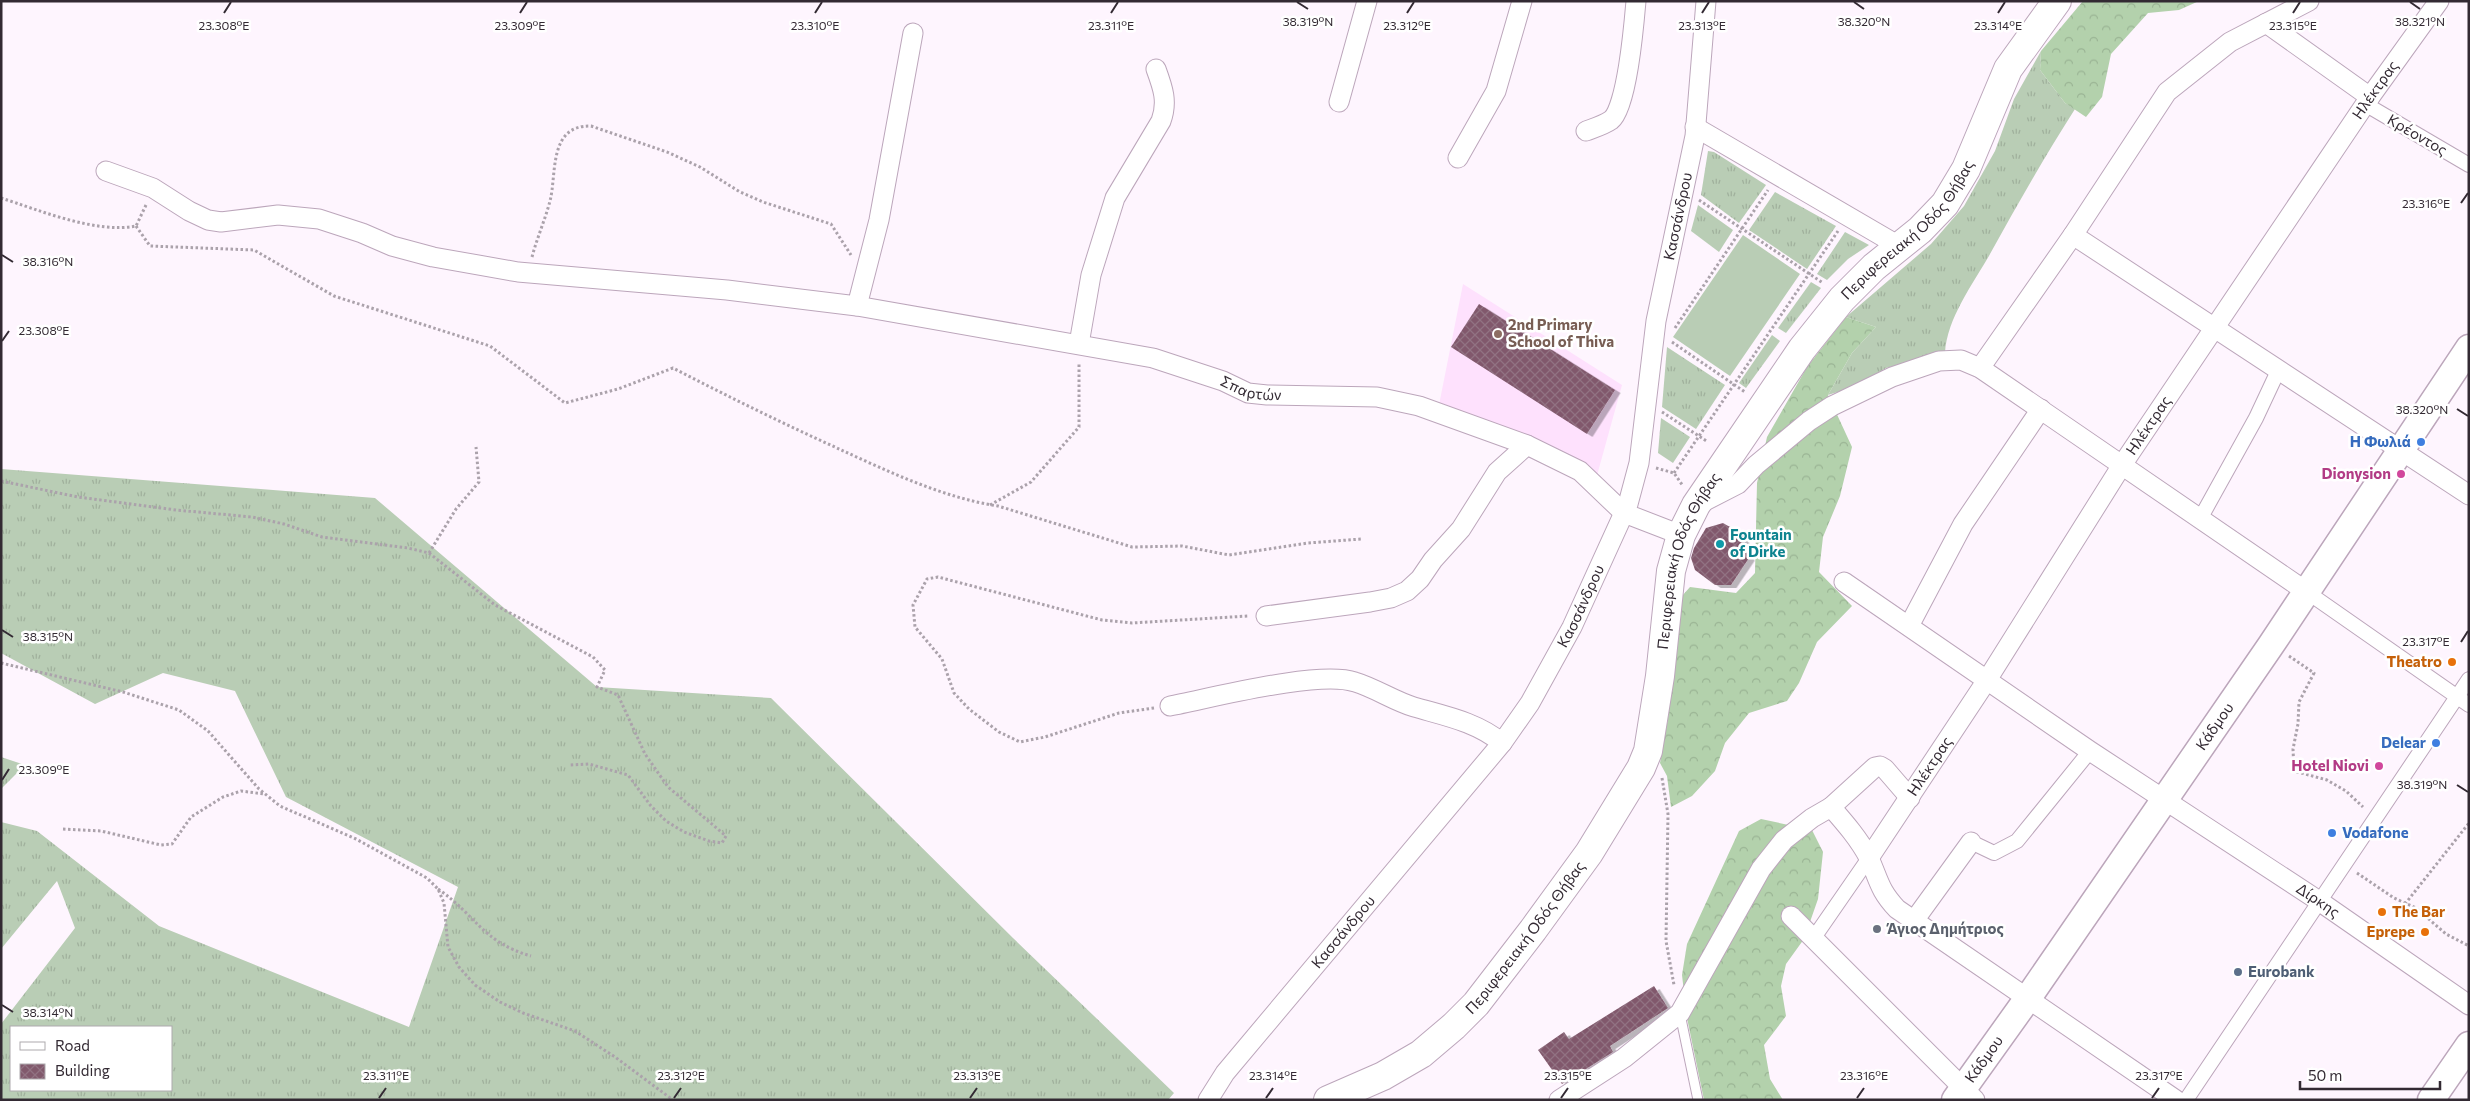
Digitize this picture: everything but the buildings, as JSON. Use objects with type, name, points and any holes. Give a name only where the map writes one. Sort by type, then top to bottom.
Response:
[{"type":"main road","name":"Περιφερειακή Οδός Θήβας","points":[[1328,1100],[1383,1076],[1421,1054],[1454,1026],[1476,1004],[1589,853],[1641,768],[1648,751],[1660,676],[1669,587],[1681,535],[1696,506],[1814,335],[1842,299],[1899,246],[1920,230],[1945,204],[1966,170],[2008,70],[2057,1]]},
{"type":"main road","name":"Κάδμου","points":[[1964,1096],[2028,998],[2307,592],[2469,348]]},
{"type":"main road","points":[[2431,1100],[2469,1045]]},
{"type":"street","points":[[1339,102],[1367,1]]},
{"type":"street","points":[[1458,158],[1496,91],[1522,1]]},
{"type":"street","points":[[1586,131],[1611,120],[1619,110],[1636,1]]},
{"type":"street","name":"Κασσάνδρου","points":[[1208,1100],[1224,1073],[1502,743],[1530,703],[1572,627],[1624,513],[1639,463],[1656,321],[1695,127],[1706,1]]},
{"type":"street","points":[[1980,368],[2073,235],[2167,92],[2230,42],[2309,1]]},
{"type":"street","name":"Ηλέκτρας","points":[[1869,858],[1910,798],[2122,466],[2368,101],[2439,1]]},
{"type":"street","points":[[2266,24],[2368,101]]},
{"type":"street","points":[[857,306],[879,220],[913,33]]},
{"type":"street","points":[[1079,344],[1091,275],[1115,198],[1161,121],[1166,108],[1165,94],[1156,69]]},
{"type":"street","name":"Κρέοντος","points":[[2368,101],[2469,165]]},
{"type":"street","points":[[1695,127],[1899,246]]},
{"type":"street","name":"Σπαρτών","points":[[106,171],[153,188],[188,211],[208,220],[221,222],[278,215],[319,219],[362,233],[392,246],[433,257],[529,273],[727,290],[857,306],[1153,358],[1223,381],[1248,393],[1267,396],[1377,397],[1418,406],[1527,445],[1580,471],[1624,513]]},
{"type":"street","points":[[2073,235],[2215,330],[2469,494]]},
{"type":"street","points":[[1696,506],[1738,484],[1756,465],[1809,421],[1832,406],[1892,376],[1939,361],[1961,360],[1980,368],[2041,409],[2469,705]]},
{"type":"street","points":[[2200,519],[2256,418],[2278,371]]},
{"type":"street","points":[[1909,626],[1963,524],[2041,409]]},
{"type":"street","points":[[1266,616],[1370,602],[1391,598],[1407,591],[1420,580],[1433,560],[1460,529],[1497,472],[1527,445]]},
{"type":"street","points":[[1624,513],[1681,535]]},
{"type":"street","name":"Δίρκης","points":[[1844,582],[2090,751],[2320,901],[2469,1005]]},
{"type":"street","points":[[2186,1100],[2469,679]]},
{"type":"street","points":[[1170,706],[1290,683],[1331,680],[1354,681],[1409,706],[1471,724],[1489,732],[1502,743]]},
{"type":"street","points":[[1913,922],[1971,842],[1994,853],[2017,841],[2090,751]]},
{"type":"street","points":[[1559,1100],[1624,1058],[1680,1013],[1745,895],[1769,858],[1796,830],[1831,807],[1872,768],[1880,766],[1890,774],[1910,798]]},
{"type":"street","points":[[1831,807],[1852,832],[1869,858],[1885,896],[1913,922],[2028,998],[2176,1100]]},
{"type":"street","points":[[1813,938],[1869,858]]},
{"type":"street","points":[[1791,916],[1964,1096]]},
{"type":"lane","points":[[1680,1013],[1698,1100]]},
{"type":"path","points":[[529,273],[532,255],[554,188],[554,157],[567,134],[578,126],[591,126],[667,152],[700,167],[740,192],[763,202],[831,224],[865,277]]},
{"type":"path","points":[[1672,331],[1778,175]]},
{"type":"path","points":[[136,226],[153,188]]},
{"type":"path","points":[[1,198],[92,224],[123,228],[136,226]]},
{"type":"path","points":[[1699,200],[1823,283]]},
{"type":"path","points":[[1674,474],[1849,216]]},
{"type":"path","points":[[136,226],[150,246],[254,250],[334,296],[490,346],[565,403],[618,389],[672,368],[746,406],[886,471],[978,503],[1132,547],[1182,546],[1229,555],[1308,543],[1361,539]]},
{"type":"path","points":[[1667,339],[1747,393]]},
{"type":"path","points":[[990,505],[1030,482],[1079,427],[1079,344]]},
{"type":"path","points":[[1662,412],[1708,442]]},
{"type":"path","points":[[429,553],[456,510],[479,482],[476,447]]},
{"type":"path","points":[[1,481],[78,497],[176,510],[252,517],[284,524],[322,537],[408,548],[429,553],[495,605],[593,657],[605,670],[597,687],[618,695],[645,754],[668,787],[726,836],[722,843],[709,841],[684,832],[666,821],[651,806],[628,775],[589,764],[569,765]]},
{"type":"path","points":[[1170,706],[1119,713],[1045,737],[1020,742],[1000,732],[969,709],[954,693],[942,660],[915,627],[913,605],[928,579],[938,577],[1102,620],[1132,623],[1266,616]]},
{"type":"path","points":[[2271,645],[2314,674],[2299,702],[2298,724],[2293,749],[2294,771],[2335,784],[2376,817]]},
{"type":"path","points":[[1,663],[123,692],[179,710],[208,731],[266,795],[296,814],[356,839],[376,852],[410,867],[456,901],[488,935],[510,950],[532,956]]},
{"type":"path","points":[[1648,751],[1658,766],[1664,784],[1668,814],[1666,942],[1680,1013]]},
{"type":"path","points":[[63,829],[101,832],[161,846],[172,844],[191,817],[223,797],[241,790],[266,795]]},
{"type":"path","points":[[2405,904],[2469,823]]},
{"type":"path","points":[[2343,866],[2405,904],[2416,908],[2446,934],[2469,946]]},
{"type":"path","points":[[438,889],[444,903],[448,947],[459,967],[475,985],[500,1002],[523,1014],[575,1031],[615,1057],[673,1100]]},
{"type":"shaded area","name":"2nd Primary School of Thiva","points":[[1463,284],[1622,385],[1596,479],[1439,405]]},
{"type":"green space","points":[[2083,1],[2199,1],[2179,10],[2148,13],[2111,54],[2102,97],[2086,117],[2065,103],[2040,70],[2041,51]]},
{"type":"green space","points":[[2041,51],[2040,70],[2065,103],[2075,109],[2031,181],[1962,302],[1950,327],[1945,353],[1886,368],[1857,386],[1828,395],[1852,353],[1876,327],[1846,317],[1931,244],[1964,206],[1995,151],[2014,99]]},
{"type":"green space","points":[[1708,151],[1714,152],[1766,185],[1739,223],[1701,195]]},
{"type":"green space","points":[[1775,192],[1836,226],[1807,269],[1749,230]]},
{"type":"green space","points":[[1698,205],[1733,230],[1719,252],[1691,231]]},
{"type":"green space","points":[[1845,232],[1869,245],[1848,259],[1827,280],[1817,274]]},
{"type":"green space","points":[[1743,235],[1800,274],[1730,376],[1673,337]]},
{"type":"green space","points":[[1811,282],[1821,288],[1786,333],[1778,328]]},
{"type":"green space","points":[[1846,317],[1876,327],[1852,353],[1828,395],[1852,447],[1840,496],[1823,537],[1819,572],[1852,606],[1817,642],[1799,683],[1787,701],[1749,713],[1725,743],[1715,771],[1692,796],[1671,807],[1667,776],[1660,763],[1668,718],[1678,616],[1682,596],[1690,587],[1736,593],[1755,573],[1757,483],[1767,437],[1807,367]]},
{"type":"green space","points":[[1772,335],[1780,341],[1746,388],[1739,383]]},
{"type":"green space","points":[[1667,347],[1725,385],[1696,429],[1662,407]]},
{"type":"green space","points":[[1661,418],[1690,437],[1673,463],[1658,453]]},
{"type":"green space","points":[[1,469],[375,498],[597,687],[771,698],[1013,938],[1174,1093],[1168,1100],[1,1100],[1,1024],[75,928],[57,881],[1,949],[1,822],[37,831],[159,926],[409,1027],[458,887],[286,797],[235,691],[163,673],[95,704],[1,653]]},
{"type":"green space","points":[[1,757],[25,765],[1,789]]},
{"type":"green space","points":[[1761,819],[1812,830],[1823,852],[1818,899],[1804,939],[1786,964],[1781,986],[1786,1016],[1764,1045],[1770,1079],[1783,1100],[1704,1100],[1687,1018],[1682,975],[1687,944],[1739,831]]},
{"type":"place","name":"2nd Primary School of Thiva","points":[[1498,334]]},
{"type":"place","name":"Η Φωλιά","points":[[2421,442]]},
{"type":"place","name":"Dionysion","points":[[2401,474]]},
{"type":"place","name":"Fountain of Dirke","points":[[1720,544]]},
{"type":"place","name":"Theatro","points":[[2452,662]]},
{"type":"place","name":"Delear","points":[[2436,743]]},
{"type":"place","name":"Hotel Niovi","points":[[2379,766]]},
{"type":"place","name":"Vodafone","points":[[2332,833]]},
{"type":"place","name":"The Bar","points":[[2382,912]]},
{"type":"place","name":"Άγιος Δημήτριος","points":[[1877,929]]},
{"type":"place","name":"Eprepe","points":[[2425,932]]},
{"type":"place","name":"Eurobank","points":[[2238,972]]}]
